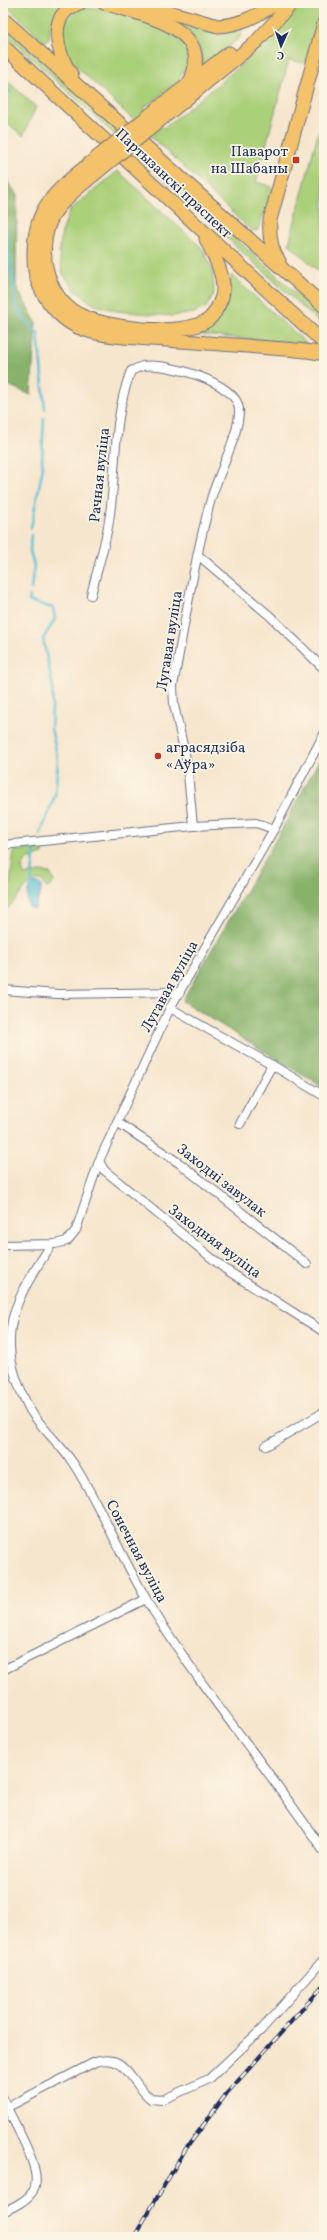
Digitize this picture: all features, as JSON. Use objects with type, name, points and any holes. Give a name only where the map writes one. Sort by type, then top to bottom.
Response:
[{"type":"highway","points":[[80,3],[64,13],[57,24],[56,32],[57,44],[62,57],[81,89]]},
{"type":"highway","points":[[104,3],[161,21],[179,29],[185,35],[194,51],[194,73],[189,84]]},
{"type":"highway","points":[[137,3],[218,26],[231,26],[245,22],[277,3]]},
{"type":"highway","points":[[166,109],[189,84],[250,37],[283,3]]},
{"type":"highway","points":[[292,3],[256,42],[166,109],[82,177],[60,188],[44,206],[36,224],[34,265],[40,284],[50,304],[65,320],[88,331],[123,337],[288,349],[324,354]]},
{"type":"highway","name":"Партызанскі праспект","points":[[3,19],[324,306]]},
{"type":"highway","points":[[284,269],[272,247],[269,232],[270,220],[324,22]]},
{"type":"highway","name":"Партызанскі праспект","points":[[3,46],[324,343]]},
{"type":"highway","points":[[82,177],[55,213],[46,232],[44,246],[51,284],[61,300],[76,314],[100,323],[154,329],[192,326],[208,320],[217,309],[222,295],[222,279],[216,260],[203,232]]},
{"type":"street","name":"Рачная вуліца","points":[[91,595],[109,521],[115,440],[126,385],[132,371],[143,366],[167,367],[210,380],[236,399],[239,409]]},
{"type":"street","name":"Лугавая вуліца","points":[[193,826],[187,763],[173,693],[198,555],[211,500],[236,430],[239,409]]},
{"type":"street","points":[[198,555],[270,616],[324,669]]},
{"type":"street","name":"Лугавая вуліца","points":[[51,1245],[67,1241],[76,1230],[99,1161],[170,1008],[274,829],[324,734]]},
{"type":"street","points":[[3,845],[114,832],[193,826],[256,823],[274,829]]},
{"type":"street","points":[[3,990],[58,994],[180,992]]},
{"type":"street","points":[[170,1008],[324,1096]]},
{"type":"street","points":[[240,1124],[272,1065]]},
{"type":"street","name":"Заходні завулак","points":[[117,1122],[180,1163],[307,1264]]},
{"type":"street","name":"Заходняя вуліца","points":[[99,1161],[104,1170],[226,1269],[324,1332]]},
{"type":"street","points":[[3,1244],[51,1245]]},
{"type":"street","name":"Сонечная вуліца","points":[[51,1245],[25,1287],[17,1305],[10,1345],[13,1363],[30,1410],[72,1461],[146,1599],[219,1708],[264,1764],[324,1852]]},
{"type":"street","points":[[266,1446],[324,1412]]},
{"type":"street","points":[[3,1670],[146,1599]]},
{"type":"street","points":[[6,2108],[95,2062],[106,2059],[117,2061],[151,2099],[162,2100],[194,2087],[209,2079],[231,2060],[261,2030],[324,1959]]},
{"type":"street","points":[[3,2098],[6,2108],[32,2161],[36,2183],[33,2192],[26,2199],[3,2212]]},
{"type":"green space","points":[[3,3],[66,3],[55,14],[51,23],[49,39],[45,42]]},
{"type":"green space","points":[[300,3],[323,3],[307,60],[303,63],[289,60],[256,182],[270,186],[272,190],[258,230],[252,231],[77,67],[66,52],[62,38],[62,24],[79,8],[107,8],[169,31],[185,45],[190,59],[183,73],[177,82],[143,109],[164,128],[253,54],[270,38]]},
{"type":"green space","points":[[164,19],[211,33],[221,34],[240,30],[242,35],[207,66],[203,66],[200,48],[196,42],[186,31]]},
{"type":"green space","points":[[3,26],[324,319],[324,327],[3,32]]},
{"type":"green space","points":[[3,77],[36,107],[23,136],[3,119]]},
{"type":"green space","points":[[324,127],[324,276],[289,244],[318,133]]},
{"type":"green space","points":[[118,171],[203,249],[213,271],[214,294],[206,307],[194,313],[172,316],[117,311],[93,304],[76,291],[63,274],[59,253],[62,232],[70,210]]},
{"type":"green space","points":[[3,176],[17,194],[16,287],[36,322],[31,395],[8,385],[3,386]]},
{"type":"green space","points":[[231,275],[307,344],[189,334],[209,324],[222,313],[228,298]]},
{"type":"green space","points":[[324,751],[324,1088],[182,1001],[283,827]]},
{"type":"green space","points":[[43,847],[43,854],[27,859],[22,868],[24,875],[40,872],[50,873],[54,881],[51,886],[46,888],[42,880],[36,881],[26,888],[3,912],[3,889],[10,884],[14,851]]},
{"type":"water","points":[[38,883],[41,885],[41,891],[35,909],[30,908],[27,898],[28,892],[32,884]]},
{"type":"waterway","points":[[3,86],[11,92]]},
{"type":"waterway","points":[[3,221],[6,227],[16,305],[25,321],[38,333],[45,409]]},
{"type":"waterway","points":[[31,528],[43,467],[44,418]]},
{"type":"waterway","points":[[31,535],[30,551],[34,565],[31,589]]},
{"type":"waterway","points":[[30,596],[29,601],[53,608],[55,619],[43,639],[53,687],[51,728],[58,760],[55,795],[40,835]]},
{"type":"waterway","points":[[31,886],[35,847]]},
{"type":"railway","points":[[134,2237],[185,2150],[227,2093],[324,1985]]},
{"type":"place","name":"Паварот на Шабаны","points":[[296,160]]},
{"type":"place","name":"аграсядзіба «Аўра»","points":[[158,756]]}]
